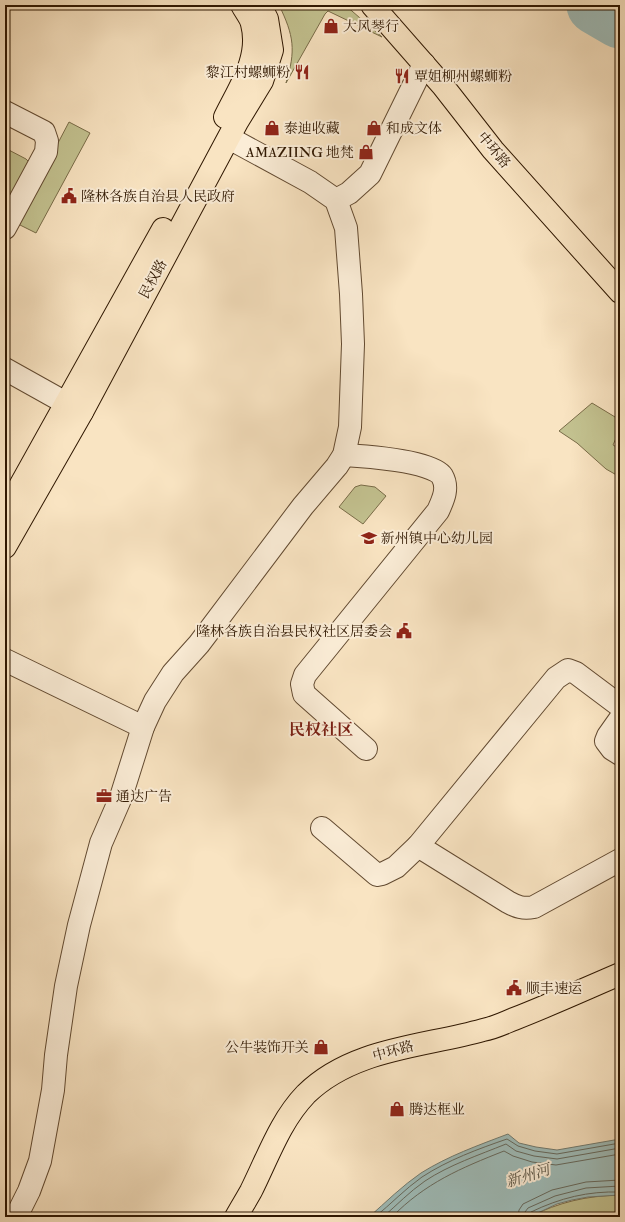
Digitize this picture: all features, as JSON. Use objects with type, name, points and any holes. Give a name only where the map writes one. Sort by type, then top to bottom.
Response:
[{"type":"main road","name":"民权路","points":[[5,547],[70,414],[248,72],[255,46],[252,23],[242,5]]},
{"type":"main road","name":"民权路","points":[[5,514],[70,414],[262,81],[272,50],[267,19],[260,5]]},
{"type":"main road","name":"中环路","points":[[372,5],[443,86],[493,150],[620,292]]},
{"type":"main road","name":"中环路","points":[[385,5],[451,78],[500,144],[560,208],[620,277]]},
{"type":"main road","name":"中环路","points":[[236,1217],[276,1137],[289,1115],[307,1094],[330,1076],[355,1063],[379,1054],[484,1030],[542,1009],[620,974]]},
{"type":"main road","name":"中环路","points":[[244,1217],[284,1141],[298,1120],[313,1101],[334,1083],[358,1071],[382,1062],[408,1056],[436,1053],[487,1042],[547,1018],[620,985]]},
{"type":"street","points":[[336,200],[350,193],[370,174],[424,64]]},
{"type":"street","points":[[5,112],[44,132],[48,141],[46,152],[5,228]]},
{"type":"street","points":[[16,1217],[29,1191],[40,1161],[53,1090],[56,1055],[66,986],[78,925],[101,843],[121,797],[143,727],[155,701],[173,672],[198,644],[303,506],[337,466],[344,455],[350,427],[352,344],[348,242],[346,228],[336,200],[310,182],[229,138]]},
{"type":"street","points":[[5,369],[70,414]]},
{"type":"street","points":[[5,386],[70,414]]},
{"type":"street","points":[[344,455],[375,457],[423,466],[433,469],[442,475],[445,485],[445,497],[438,511],[303,680],[302,684],[304,694],[366,749]]},
{"type":"street","points":[[5,660],[143,727]]},
{"type":"street","points":[[322,828],[377,875],[382,874],[396,867],[418,846],[551,684],[562,673],[568,670],[576,673],[620,706]]},
{"type":"street","points":[[620,719],[606,741],[612,749],[620,754]]},
{"type":"street","points":[[418,846],[518,908],[526,909],[534,907],[620,860]]},
{"type":"shaded area","points":[[279,5],[345,5],[382,37],[328,11],[286,83],[291,61],[292,43],[288,26]]},
{"type":"shaded area","points":[[69,122],[90,133],[36,233],[16,223]]},
{"type":"shaded area","points":[[5,148],[29,162],[5,215]]},
{"type":"shaded area","points":[[592,403],[620,420],[620,429],[613,445],[620,449],[620,477],[606,469],[577,443],[559,431]]},
{"type":"shaded area","points":[[361,485],[375,487],[386,496],[363,524],[339,507],[355,487]]},
{"type":"shaded area","points":[[620,1195],[620,1217],[529,1217],[551,1207],[584,1198]]},
{"type":"water","points":[[508,1134],[519,1143],[557,1150],[620,1139],[620,1195],[588,1197],[572,1200],[557,1204],[529,1217],[369,1217],[414,1178],[431,1167],[453,1156]]},
{"type":"waterway","name":"新州河","points":[[596,5],[620,19]]},
{"type":"place","name":"大风琴行","points":[[331,26]]},
{"type":"place","name":"黎江村螺蛳粉","points":[[302,72]]},
{"type":"place","name":"覃姐柳州螺蛳粉","points":[[402,76]]},
{"type":"place","name":"泰迪收藏","points":[[272,128]]},
{"type":"place","name":"和成文体","points":[[374,128]]},
{"type":"place","name":"AMAZIING 地梵","points":[[366,152]]},
{"type":"place","name":"隆林各族自治县人民政府","points":[[69,196]]},
{"type":"place","name":"新州镇中心幼儿园","points":[[369,538]]},
{"type":"place","name":"隆林各族自治县民权社区居委会","points":[[404,631]]},
{"type":"place","name":"通达广告","points":[[104,796]]},
{"type":"place","name":"顺丰速运","points":[[514,988]]},
{"type":"place","name":"公牛装饰开关","points":[[321,1047]]},
{"type":"place","name":"腾达框业","points":[[397,1109]]},
{"type":"district","name":"民权社区","points":[[321,730]]}]
